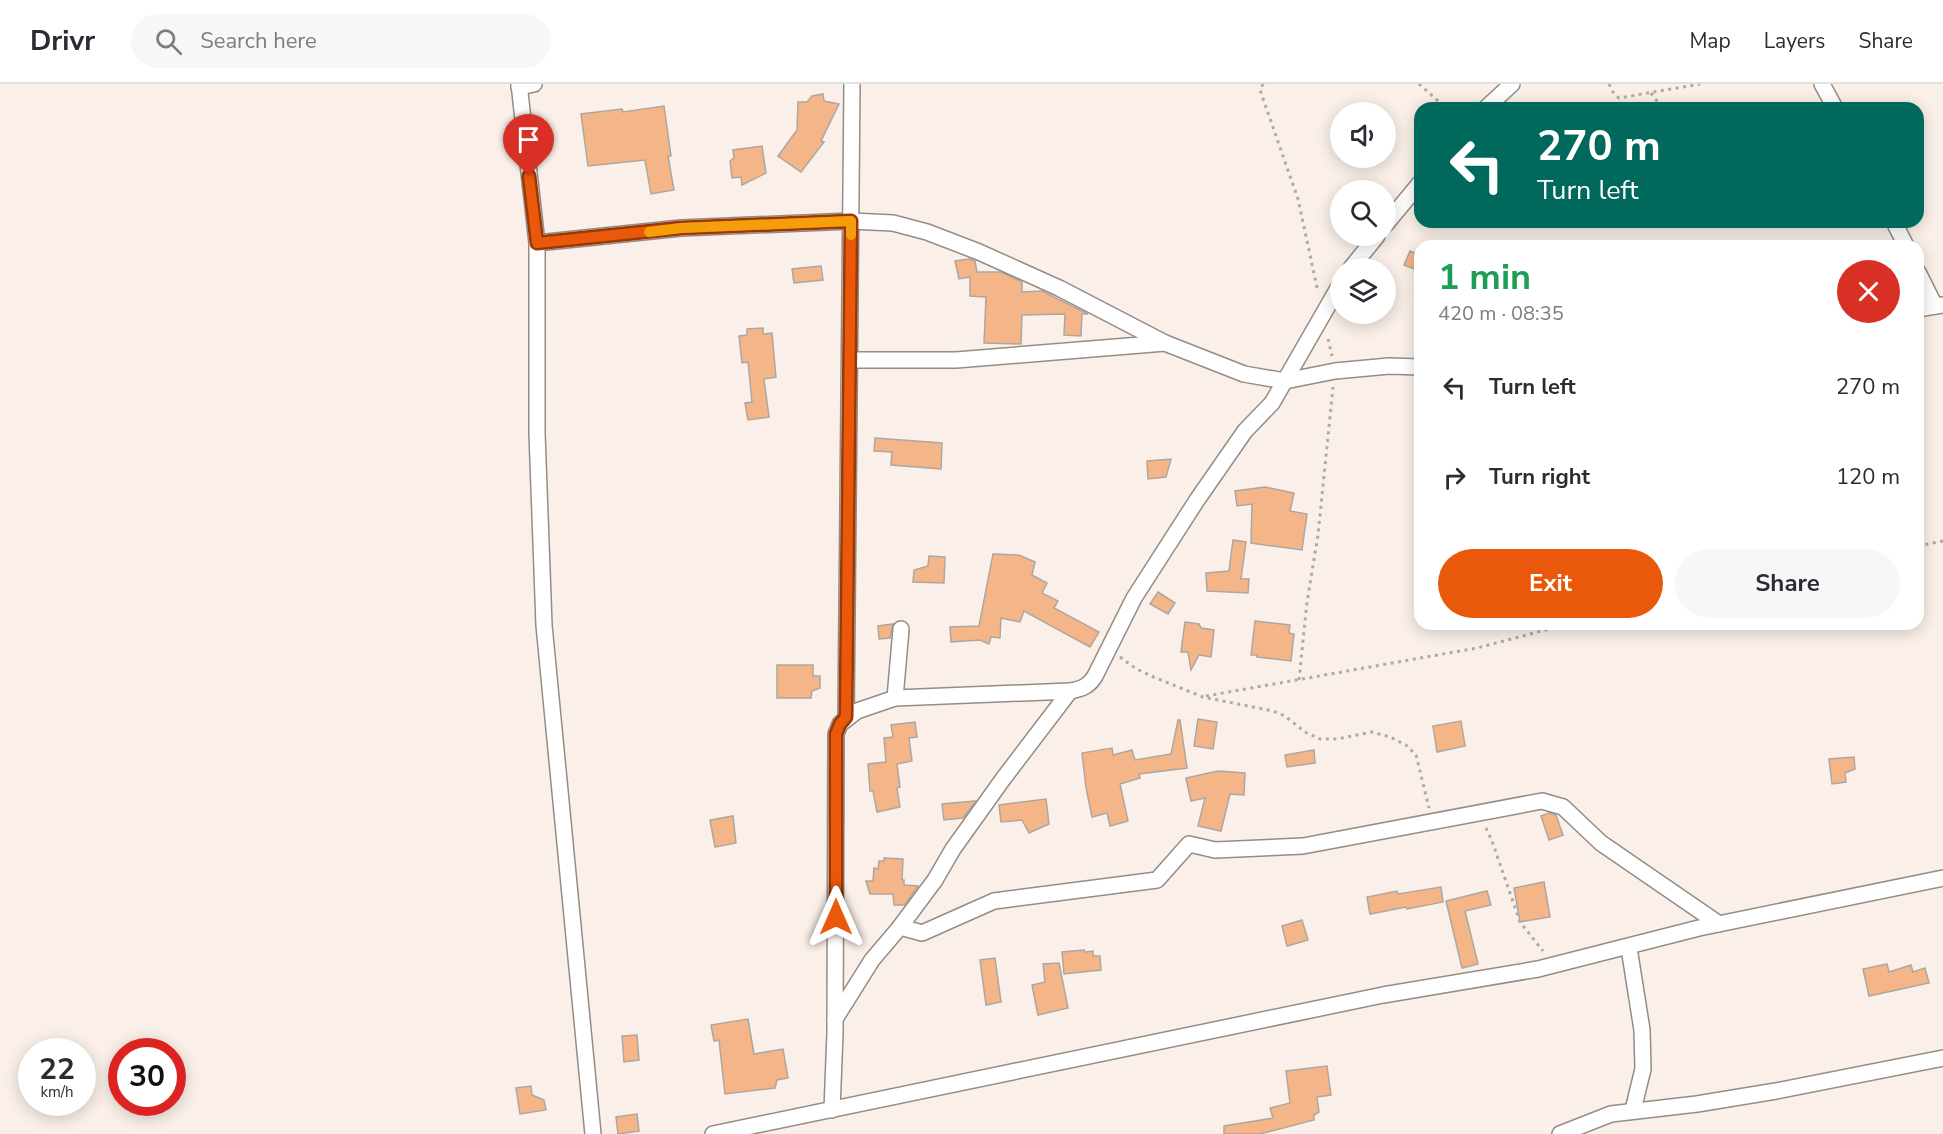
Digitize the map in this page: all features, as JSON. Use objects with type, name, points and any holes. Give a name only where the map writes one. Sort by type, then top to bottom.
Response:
[{"type":"street","points":[[846,717],[852,84]]},
{"type":"street","points":[[1492,102],[1512,84]]},
{"type":"street","points":[[1822,84],[1832,102]]},
{"type":"street","points":[[524,85],[537,243],[537,433],[544,625],[593,1134]]},
{"type":"street","points":[[1396,212],[1414,190]]},
{"type":"street","points":[[537,243],[681,228],[851,221],[902,225],[968,248],[1059,288],[1165,343],[1244,374],[1285,381],[1335,371],[1389,366],[1414,367]]},
{"type":"street","points":[[1359,258],[1369,246]]},
{"type":"street","points":[[1924,281],[1939,305],[1924,308]]},
{"type":"street","points":[[832,1110],[835,1019],[836,734],[840,724],[846,717],[857,711],[895,698],[1070,691],[1084,687],[1093,680],[1134,598],[1185,518],[1245,431],[1272,403],[1330,302]]},
{"type":"street","points":[[850,360],[956,360],[1165,343]]},
{"type":"street","points":[[895,698],[901,629]]},
{"type":"street","points":[[835,1019],[872,960],[936,880],[953,849],[1070,691]]},
{"type":"street","points":[[900,927],[922,933],[994,902],[1157,880],[1189,844],[1215,850],[1303,846],[1542,801],[1563,807],[1601,843],[1719,924]]},
{"type":"street","points":[[713,1134],[1383,994],[1538,969],[1719,924],[1943,878]]},
{"type":"street","points":[[1629,948],[1642,1030],[1643,1070],[1633,1110]]},
{"type":"street","points":[[1560,1134],[1599,1118],[1633,1110],[1697,1104],[1764,1093],[1943,1058]]},
{"type":"path","points":[[1263,84],[1260,90],[1298,199],[1335,371],[1318,535],[1307,602],[1299,680]]},
{"type":"path","points":[[1419,84],[1439,102]]},
{"type":"path","points":[[1609,84],[1619,98],[1700,84]]},
{"type":"path","points":[[1651,93],[1658,102]]},
{"type":"path","points":[[1924,545],[1943,541]]},
{"type":"path","points":[[1203,697],[1477,648],[1546,630]]},
{"type":"path","points":[[1108,646],[1135,668],[1203,697],[1273,711],[1285,716],[1305,732],[1320,739],[1337,739],[1372,732],[1406,745],[1416,755],[1427,802],[1432,810]]},
{"type":"path","points":[[1480,821],[1492,841],[1520,922],[1544,952],[1562,963]]},
{"type":"building","points":[[823,94],[824,101],[839,104],[821,141],[824,142],[801,172],[778,156],[797,130],[798,102],[807,102],[812,96]]},
{"type":"building","points":[[664,106],[671,156],[668,156],[674,190],[651,194],[645,160],[588,166],[581,114],[622,109],[623,112]]},
{"type":"building","points":[[762,146],[766,173],[742,185],[741,177],[732,178],[730,161],[734,158],[733,150]]},
{"type":"building","points":[[1410,251],[1414,253],[1414,269],[1404,265]]},
{"type":"building","points":[[969,259],[975,261],[977,272],[1001,272],[1022,282],[1022,292],[1042,291],[1088,314],[1082,314],[1081,336],[1064,335],[1065,314],[1022,315],[1021,344],[984,343],[986,297],[970,296],[970,277],[959,279],[955,261]]},
{"type":"building","points":[[821,266],[823,280],[794,283],[792,269]]},
{"type":"building","points":[[763,328],[763,334],[772,333],[776,377],[764,379],[769,417],[748,420],[745,403],[752,402],[748,362],[742,363],[739,336],[747,335],[747,329]]},
{"type":"building","points":[[875,438],[942,443],[941,469],[891,465],[892,452],[874,451]]},
{"type":"building","points":[[1171,459],[1166,477],[1148,479],[1147,461]]},
{"type":"building","points":[[1265,487],[1294,493],[1290,511],[1307,514],[1302,550],[1251,543],[1252,504],[1237,506],[1235,491]]},
{"type":"building","points":[[1233,540],[1246,542],[1241,579],[1249,579],[1248,593],[1207,591],[1206,573],[1229,571]]},
{"type":"building","points":[[993,554],[1019,555],[1035,562],[1032,575],[1047,583],[1042,593],[1058,601],[1054,608],[1099,632],[1090,647],[1024,611],[1020,622],[1001,618],[1000,638],[991,637],[989,644],[980,640],[951,642],[950,627],[979,626]]},
{"type":"building","points":[[929,556],[945,557],[944,583],[913,582],[914,570],[928,566]]},
{"type":"building","points":[[1158,592],[1175,603],[1168,614],[1150,604]]},
{"type":"building","points":[[1255,621],[1290,625],[1289,633],[1294,634],[1291,661],[1251,655]]},
{"type":"building","points":[[1185,622],[1214,630],[1211,657],[1199,655],[1191,670],[1188,652],[1181,652]]},
{"type":"building","points":[[893,624],[890,638],[879,639],[878,626]]},
{"type":"building","points":[[777,665],[813,665],[813,676],[820,676],[820,688],[812,691],[811,698],[777,698]]},
{"type":"building","points":[[1198,719],[1217,722],[1213,749],[1194,746]]},
{"type":"building","points":[[1178,720],[1180,720],[1187,768],[1139,774],[1140,778],[1120,784],[1128,821],[1110,826],[1107,813],[1092,817],[1082,753],[1112,748],[1113,755],[1132,750],[1135,760],[1171,754]]},
{"type":"building","points":[[1461,721],[1465,746],[1437,752],[1433,726]]},
{"type":"building","points":[[915,722],[917,737],[909,738],[912,761],[897,764],[900,807],[877,812],[873,791],[870,791],[868,764],[886,762],[884,738],[893,737],[891,725]]},
{"type":"building","points":[[1314,750],[1315,763],[1287,767],[1285,755]]},
{"type":"building","points":[[1854,757],[1855,769],[1845,773],[1846,782],[1832,784],[1829,759]]},
{"type":"building","points":[[1218,771],[1245,773],[1244,795],[1230,794],[1221,831],[1198,826],[1205,798],[1191,801],[1186,778]]},
{"type":"building","points":[[1046,799],[1049,824],[1029,833],[1022,820],[1001,822],[999,805]]},
{"type":"building","points":[[976,801],[963,818],[944,820],[942,804]]},
{"type":"building","points":[[1549,813],[1556,815],[1563,835],[1549,840],[1541,816]]},
{"type":"building","points":[[733,816],[736,843],[715,847],[710,820]]},
{"type":"building","points":[[884,858],[903,859],[902,880],[904,880],[904,885],[918,886],[905,905],[894,905],[893,894],[870,894],[866,881],[873,881],[874,868],[878,869],[879,861],[884,861]]},
{"type":"building","points":[[1544,882],[1550,917],[1520,922],[1514,888]]},
{"type":"building","points":[[1441,887],[1443,902],[1370,914],[1367,897],[1397,891],[1398,894]]},
{"type":"building","points":[[1487,891],[1491,905],[1465,911],[1478,964],[1462,968],[1446,901]]},
{"type":"building","points":[[1302,920],[1308,940],[1287,946],[1282,926]]},
{"type":"building","points":[[1084,950],[1085,952],[1093,951],[1093,956],[1100,956],[1101,970],[1064,974],[1062,952]]},
{"type":"building","points":[[995,958],[1001,1002],[986,1005],[980,960]]},
{"type":"building","points":[[1059,963],[1068,1008],[1038,1015],[1032,985],[1045,982],[1043,964]]},
{"type":"building","points":[[1887,964],[1889,972],[1911,965],[1913,972],[1925,968],[1929,983],[1869,996],[1863,969]]},
{"type":"building","points":[[748,1019],[754,1054],[783,1049],[788,1078],[777,1080],[775,1088],[725,1094],[719,1040],[714,1041],[711,1025]]},
{"type":"building","points":[[637,1035],[639,1060],[624,1062],[622,1036]]},
{"type":"building","points":[[1327,1066],[1331,1095],[1317,1097],[1319,1112],[1314,1115],[1314,1120],[1260,1134],[1224,1134],[1224,1126],[1273,1118],[1270,1108],[1290,1103],[1286,1071]]},
{"type":"building","points":[[531,1086],[532,1095],[544,1100],[546,1110],[520,1114],[516,1088]]},
{"type":"building","points":[[637,1114],[639,1131],[618,1134],[616,1117]]},
{"type":"slow traffic","points":[[649,232],[681,228],[851,221],[851,235]]},
{"type":"route","points":[[529,176],[537,243],[681,228],[851,221],[846,717],[836,734],[836,917]]}]
